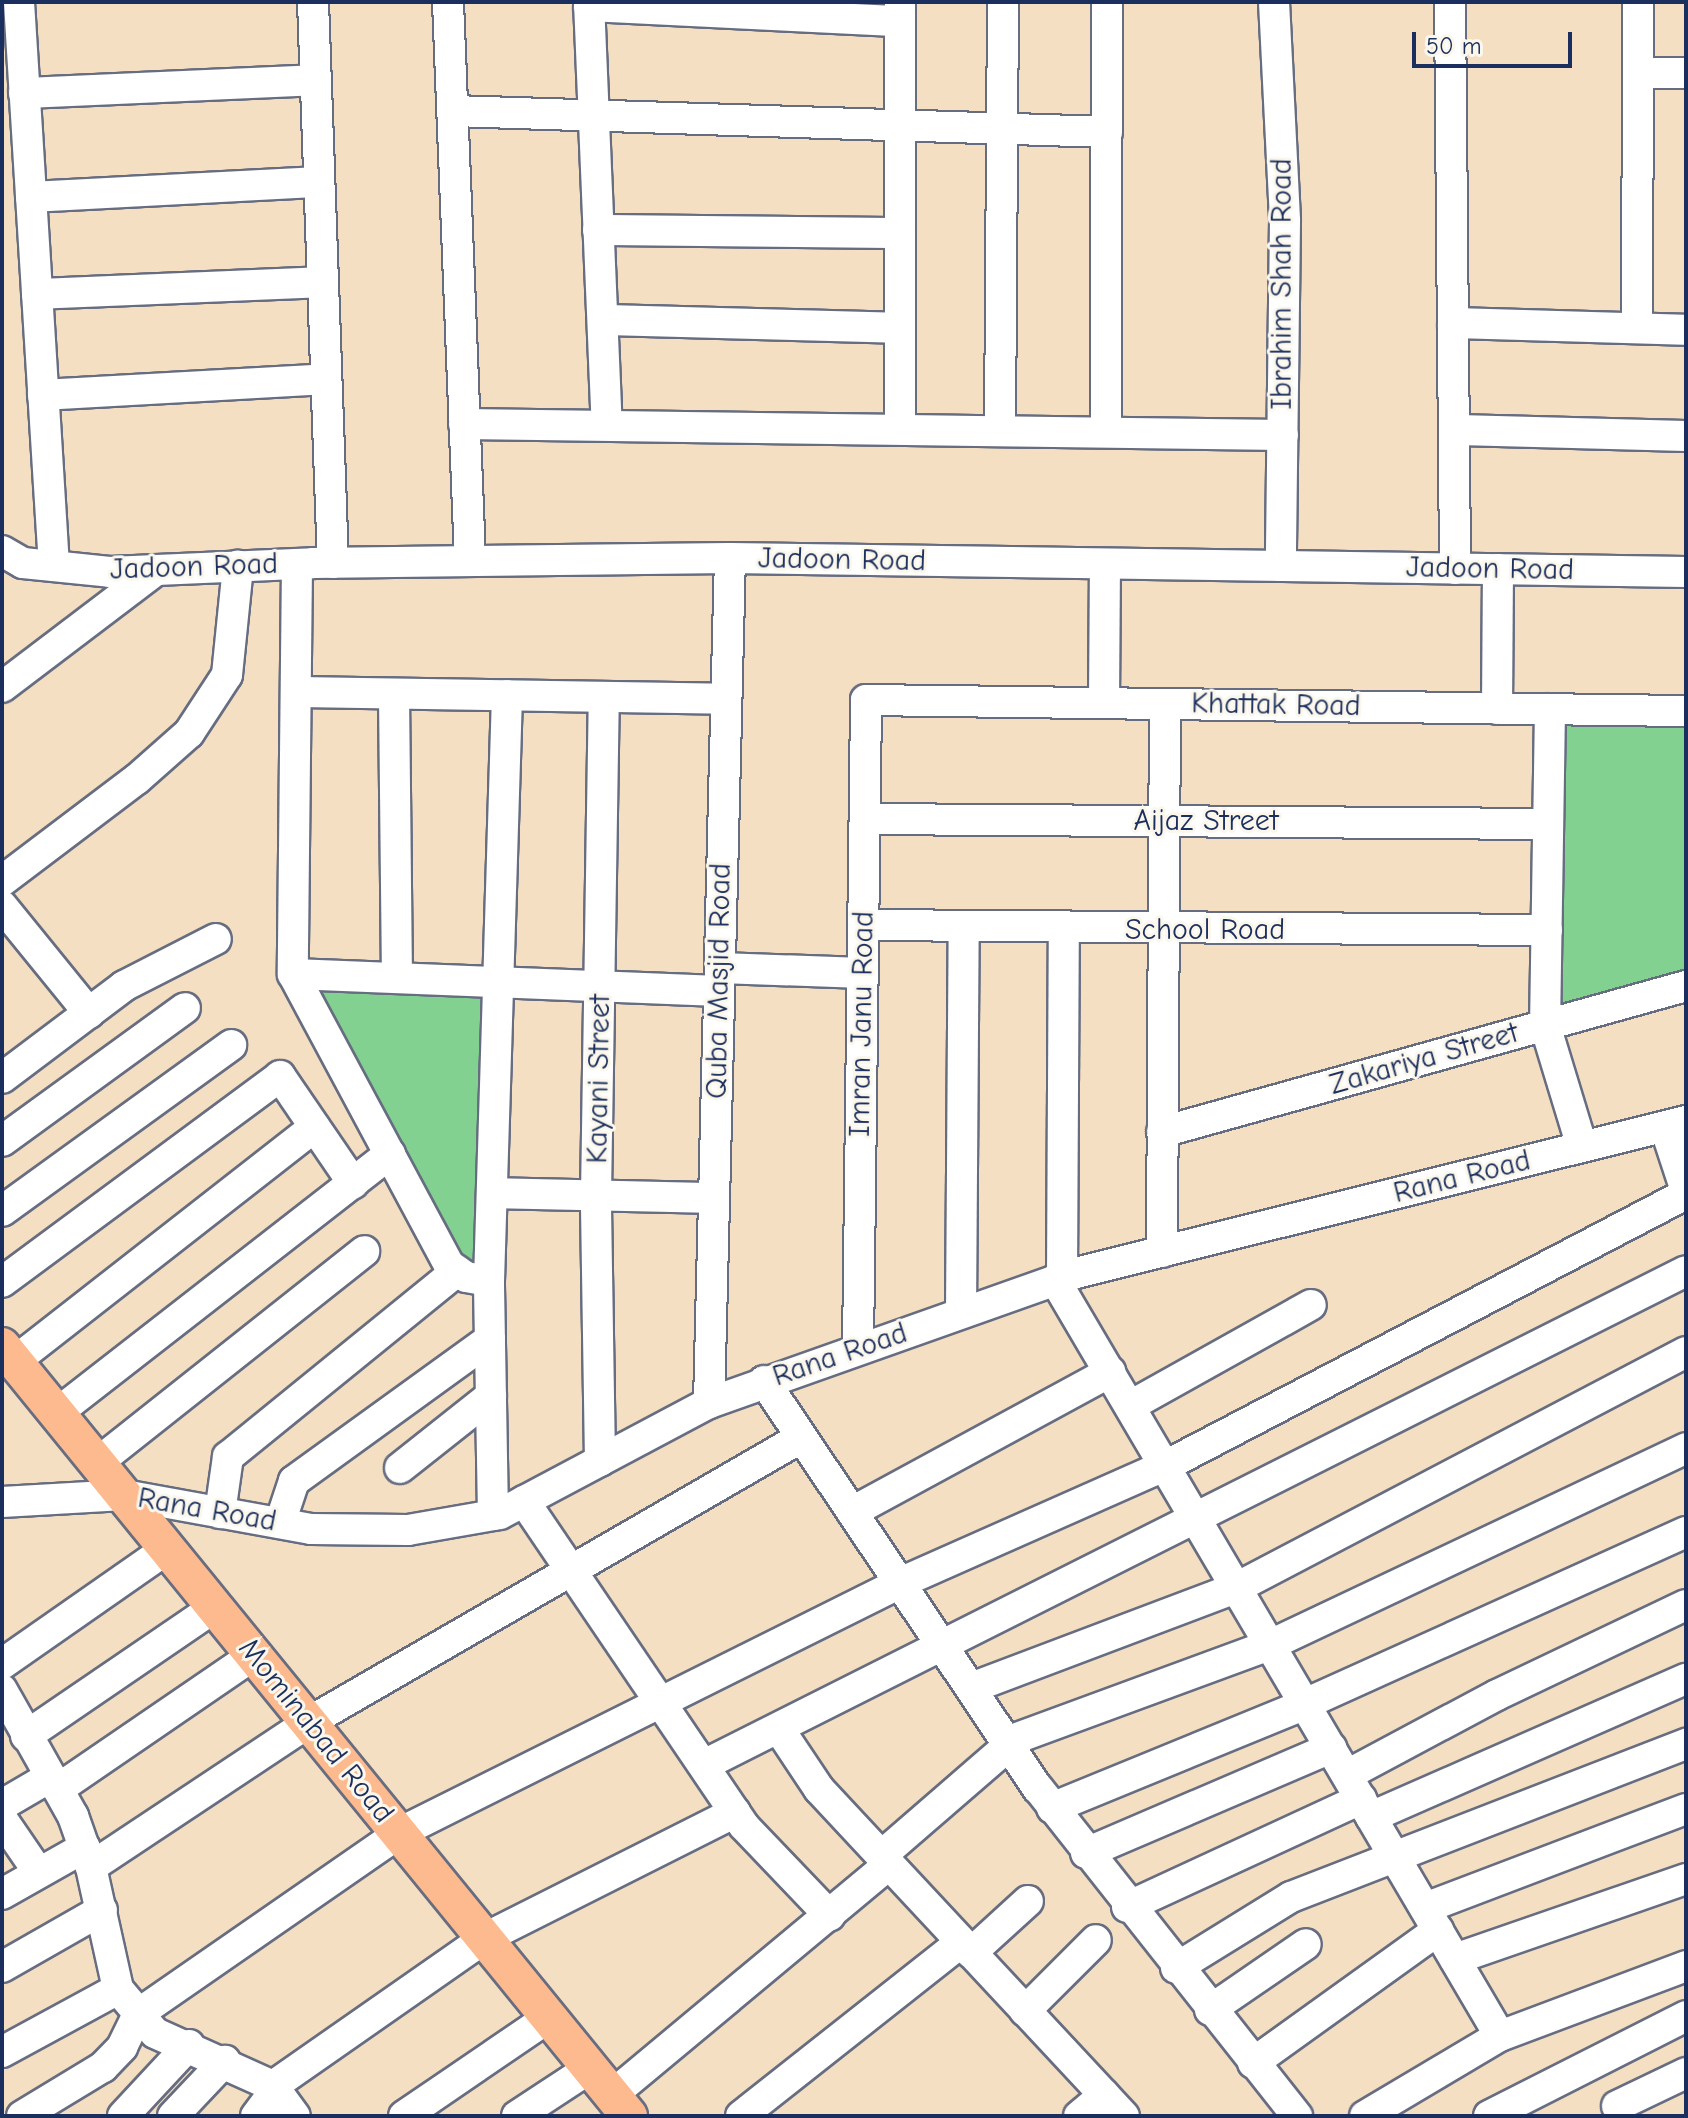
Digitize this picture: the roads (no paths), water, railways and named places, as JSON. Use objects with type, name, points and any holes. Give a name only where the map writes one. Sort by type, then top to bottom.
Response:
[{"type":"main road","name":"Mominabad Road","points":[[8,1354],[611,2093]]},
{"type":"street","points":[[19,2],[54,566]]},
{"type":"street","points":[[313,2],[333,563]]},
{"type":"street","points":[[448,2],[470,560]]},
{"type":"street","points":[[1000,429],[1003,2]]},
{"type":"street","points":[[1106,430],[1107,2]]},
{"type":"street","name":"Ibrahim Shah Road","points":[[1274,2],[1285,221],[1281,566]]},
{"type":"street","points":[[1450,2],[1455,569]]},
{"type":"street","points":[[1637,328],[1638,2]]},
{"type":"street","points":[[607,425],[589,4],[900,12],[900,428]]},
{"type":"street","points":[[1638,73],[1686,73]]},
{"type":"street","points":[[24,93],[316,80]]},
{"type":"street","points":[[453,111],[1107,132]]},
{"type":"street","points":[[31,197],[319,182]]},
{"type":"street","points":[[598,230],[900,233]]},
{"type":"street","points":[[37,294],[323,282]]},
{"type":"street","points":[[603,320],[900,328]]},
{"type":"street","points":[[1453,323],[1686,330]]},
{"type":"street","points":[[43,395],[326,379]]},
{"type":"street","points":[[464,424],[1106,430],[1283,435]]},
{"type":"street","points":[[1454,430],[1686,436]]},
{"type":"street","name":"Jadoon Road","points":[[2,551],[23,563],[156,570],[470,560],[730,558],[1686,572]]},
{"type":"street","name":"Quba Masjid Road","points":[[709,1403],[730,558]]},
{"type":"street","points":[[297,564],[293,974],[457,1271],[489,1281]]},
{"type":"street","points":[[1104,703],[1105,564]]},
{"type":"street","points":[[2,881],[137,779],[189,733],[227,675],[238,566]]},
{"type":"street","points":[[1497,709],[1498,569]]},
{"type":"street","points":[[2,687],[156,570]]},
{"type":"street","points":[[298,692],[726,699]]},
{"type":"street","points":[[394,694],[397,978]]},
{"type":"street","points":[[493,1515],[489,1281],[507,695]]},
{"type":"street","name":"Kayani Street","points":[[600,1461],[596,1195],[602,986],[604,697]]},
{"type":"street","name":"Khattak Road","points":[[866,700],[1686,711]]},
{"type":"street","name":"Imran Janu Road","points":[[858,1348],[866,700]]},
{"type":"street","points":[[1162,1252],[1165,704]]},
{"type":"street","points":[[1550,709],[1545,1025],[1582,1147]]},
{"type":"street","name":"Aijaz Street","points":[[865,819],[1548,824]]},
{"type":"street","points":[[2,906],[89,1013]]},
{"type":"street","name":"School Road","points":[[863,925],[1164,931],[1547,930]]},
{"type":"street","points":[[961,1313],[964,927]]},
{"type":"street","points":[[1064,928],[1059,1279],[1110,1372],[1500,2036]]},
{"type":"street","points":[[2,1078],[124,986],[216,939]]},
{"type":"street","points":[[293,974],[602,986],[863,973]]},
{"type":"street","name":"Zakariya Street","points":[[1162,1132],[1686,986]]},
{"type":"street","points":[[2,1141],[185,1008]]},
{"type":"street","points":[[2,1211],[231,1045]]},
{"type":"street","points":[[2,1282],[280,1076],[353,1183]]},
{"type":"street","points":[[22,2116],[103,2067],[122,2047],[138,2014],[399,1833],[900,1583],[1165,1465],[1686,1193],[1676,1124]]},
{"type":"street","name":"Rana Road","points":[[2,1502],[124,1495],[280,1523],[408,1530],[493,1515],[709,1403],[1059,1279],[1676,1124]]},
{"type":"street","points":[[8,1354],[315,1127]]},
{"type":"street","points":[[57,1413],[390,1154]]},
{"type":"street","points":[[492,1193],[714,1198]]},
{"type":"street","points":[[97,1463],[364,1251]]},
{"type":"street","points":[[220,1513],[228,1457],[457,1271]]},
{"type":"street","points":[[704,1765],[944,1648],[1686,1271]]},
{"type":"street","points":[[1130,1406],[1311,1305]]},
{"type":"street","points":[[280,1523],[294,1481],[490,1339]]},
{"type":"street","points":[[971,1688],[1236,1588],[1686,1352]]},
{"type":"street","points":[[852,1512],[1110,1372]]},
{"type":"street","points":[[764,1381],[1052,1808],[1127,1907],[1297,2116]]},
{"type":"street","points":[[400,1468],[491,1396]]},
{"type":"street","points":[[2,1894],[39,1873],[88,1857],[309,1722],[802,1437]]},
{"type":"street","points":[[517,2116],[611,2093],[830,1916],[1007,1744],[1270,1645],[1686,1448]]},
{"type":"street","points":[[524,1501],[658,1703],[735,1812],[830,1916]]},
{"type":"street","points":[[1052,1808],[1305,1704],[1686,1532]]},
{"type":"street","points":[[2,1664],[167,1549]]},
{"type":"street","points":[[1359,1797],[1497,1695],[1686,1605]]},
{"type":"street","points":[[26,1736],[215,1607]]},
{"type":"street","points":[[2,1805],[54,1783],[254,1655]]},
{"type":"street","points":[[1127,1907],[1359,1797],[1686,1679]]},
{"type":"street","points":[[2,1690],[54,1783],[88,1857],[118,1989],[155,2033],[225,2061],[274,2088],[295,2116]]},
{"type":"street","points":[[779,1729],[819,1789],[1114,2106],[1079,2116]]},
{"type":"street","points":[[1176,1968],[1291,1897],[1686,1744]]},
{"type":"street","points":[[1086,1853],[1331,1748]]},
{"type":"street","points":[[1253,2063],[1432,1919],[1686,1809]]},
{"type":"street","points":[[256,2116],[274,2088],[485,1938],[735,1812]]},
{"type":"street","points":[[2,1819],[39,1873]]},
{"type":"street","points":[[1455,1959],[1686,1879]]},
{"type":"street","points":[[741,2116],[1028,1901]]},
{"type":"street","points":[[2,1967],[102,1910]]},
{"type":"street","points":[[1025,2011],[1096,1940]]},
{"type":"street","points":[[1210,2010],[1306,1944]]},
{"type":"street","points":[[1380,2112],[1500,2036],[1686,1966]]},
{"type":"street","points":[[2,2052],[118,1989]]},
{"type":"street","points":[[1489,2116],[1686,2016]]},
{"type":"street","points":[[404,2116],[549,2017]]},
{"type":"street","points":[[1617,2106],[1682,2075],[1653,2033]]},
{"type":"street","points":[[123,2116],[189,2045]]},
{"type":"street","points":[[173,2116],[225,2061]]}]
